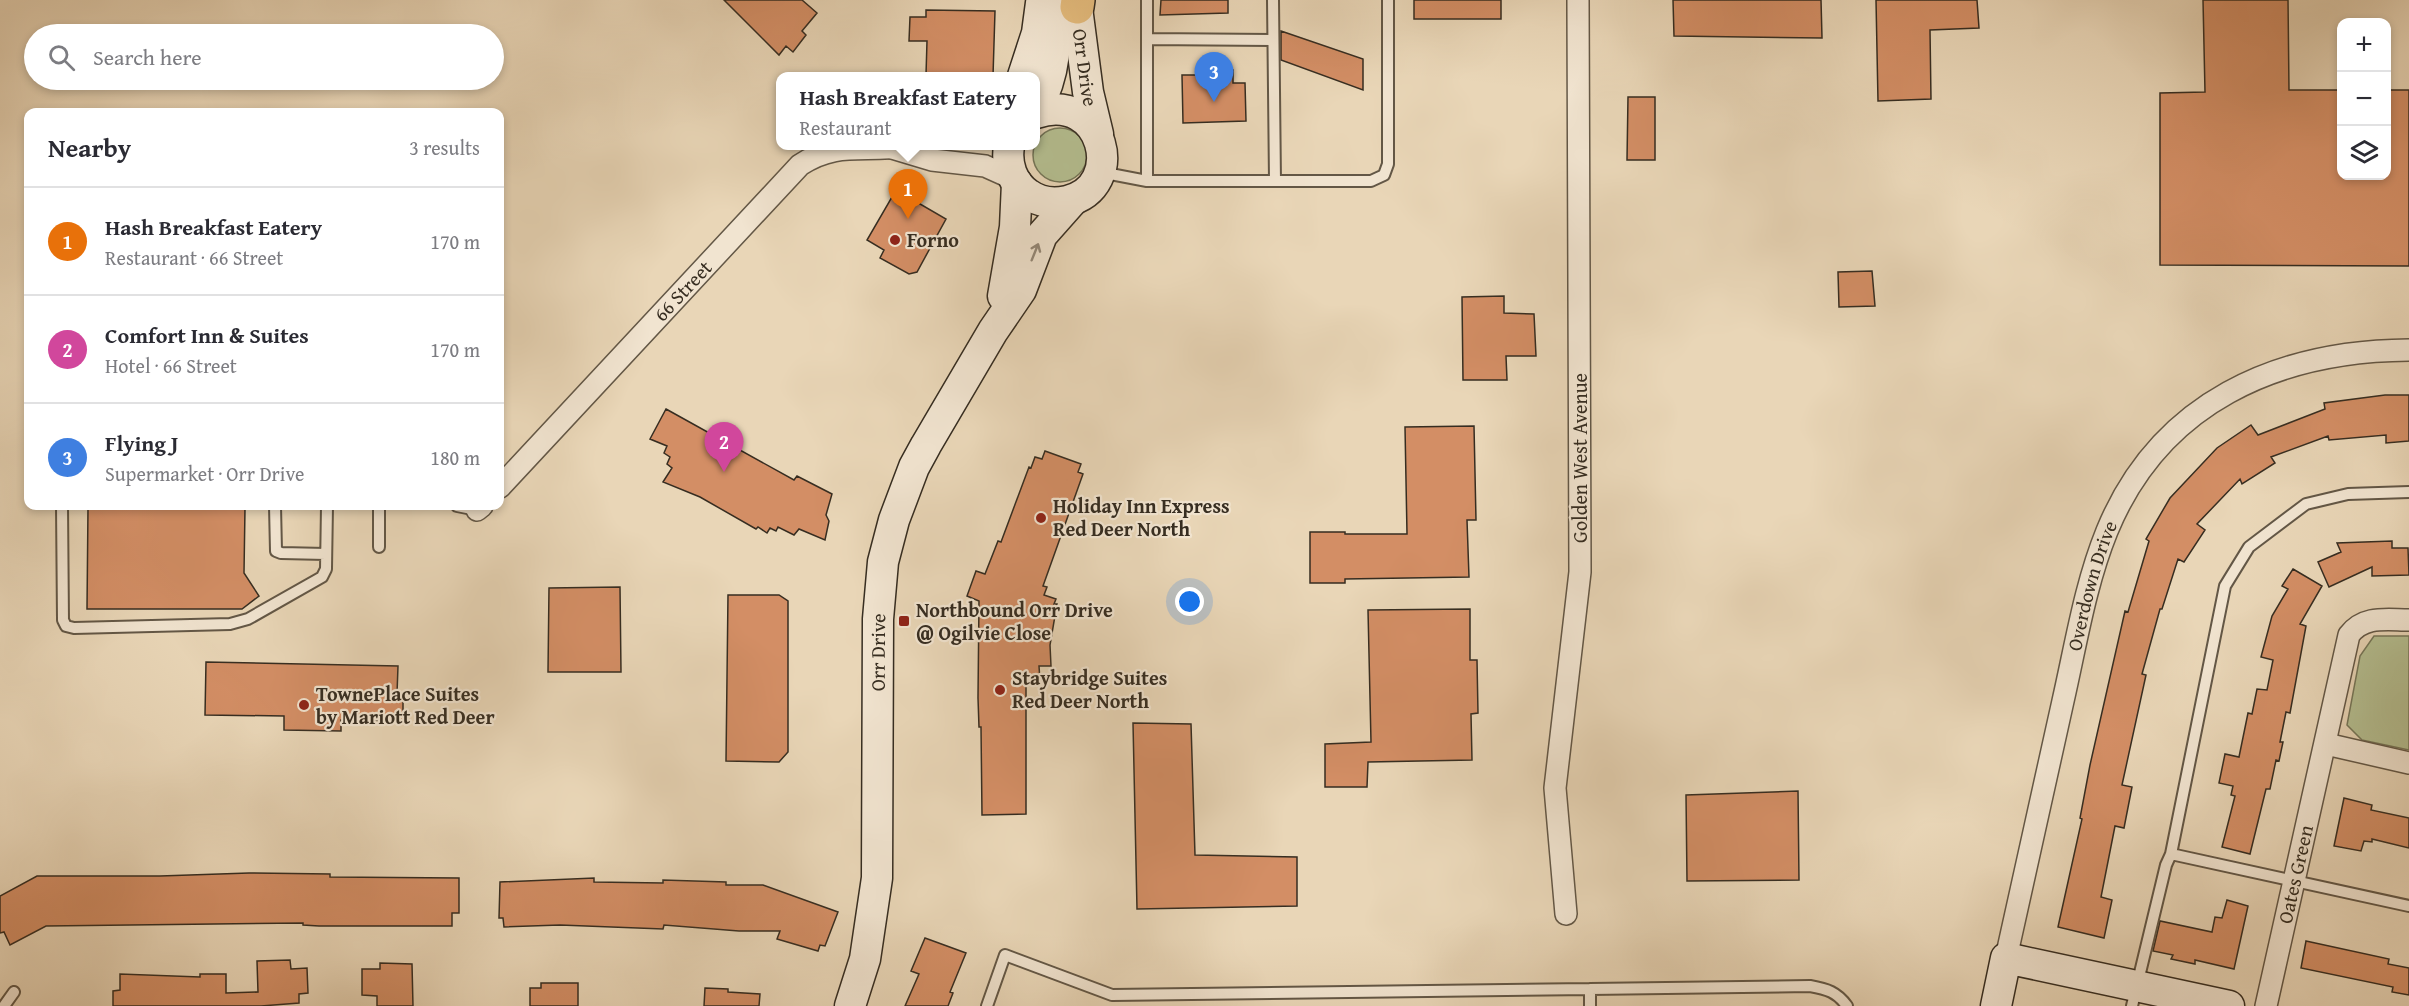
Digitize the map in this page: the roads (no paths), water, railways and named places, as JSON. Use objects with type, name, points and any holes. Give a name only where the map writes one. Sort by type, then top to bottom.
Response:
[{"type":"street","points":[[1024,72],[1037,33],[1041,0]]},
{"type":"street","name":"Golden West Avenue","points":[[1566,914],[1555,788],[1580,572],[1578,0]]},
{"type":"street","name":"Orr Drive","points":[[1040,103],[1071,2]]},
{"type":"street","name":"Orr Drive","points":[[850,1006],[865,960],[877,878],[878,620],[887,542],[914,467],[999,322],[1021,290],[1042,235],[1051,222],[1073,200],[1094,184],[1100,172],[1102,153],[1071,2]]},
{"type":"street","points":[[1040,111],[1063,109],[1077,114],[1089,122],[1098,134]]},
{"type":"street","name":"66 Street","points":[[504,483],[800,165],[814,156],[836,150]]},
{"type":"street","name":"66 Street","points":[[907,150],[932,160],[985,166],[1015,181]]},
{"type":"street","name":"Orr Drive","points":[[999,322],[1015,226],[1015,181],[1009,164],[1009,150]]},
{"type":"street","points":[[1015,181],[1028,194],[1042,201],[1057,203],[1073,200]]},
{"type":"street","name":"Overdown Drive","points":[[1996,1006],[2088,592],[2108,529],[2136,475],[2154,451],[2198,411],[2231,389],[2308,360],[2336,355],[2409,350]]},
{"type":"street","name":"Oates Green","points":[[2266,1006],[2349,635],[2360,623],[2368,621],[2409,620]]},
{"type":"street","points":[[2326,744],[2409,764]]},
{"type":"street","points":[[2006,958],[2134,996],[2229,1006]]},
{"type":"lane","points":[[1147,181],[1148,0]]},
{"type":"lane","points":[[1273,0],[1275,181]]},
{"type":"lane","points":[[1100,172],[1147,181],[1371,181],[1384,174],[1388,164],[1388,0]]},
{"type":"lane","points":[[1147,39],[1273,40]]},
{"type":"lane","points":[[2134,996],[2166,866],[2171,854],[2226,586],[2249,547],[2306,504],[2348,494],[2409,492]]},
{"type":"lane","points":[[62,510],[63,620],[66,626],[74,628],[230,624],[248,620],[322,576],[326,569],[327,510]]},
{"type":"lane","points":[[275,510],[276,551],[281,554],[326,554]]},
{"type":"lane","points":[[379,510],[379,547]]},
{"type":"lane","points":[[2171,854],[2409,906]]},
{"type":"lane","points":[[987,1006],[1005,955],[1112,995],[1810,986],[1838,994],[1847,1006]]},
{"type":"lane","points":[[1590,989],[1590,1006]]},
{"type":"lane","points":[[4,1006],[14,992]]},
{"type":"place","name":"Flying J","points":[[1214,102]]},
{"type":"place","name":"Hash Breakfast Eatery","points":[[908,219]]},
{"type":"place","name":"Forno","points":[[895,240]]},
{"type":"place","name":"Comfort Inn & Suites","points":[[724,472]]},
{"type":"place","name":"Holiday Inn Express Red Deer North","points":[[1041,518]]},
{"type":"place","name":"Northbound Orr Drive @ Ogilvie Close","points":[[904,621]]},
{"type":"place","name":"Staybridge Suites Red Deer North","points":[[1000,690]]},
{"type":"place","name":"TownePlace Suites by Mariott Red Deer","points":[[304,705]]}]
